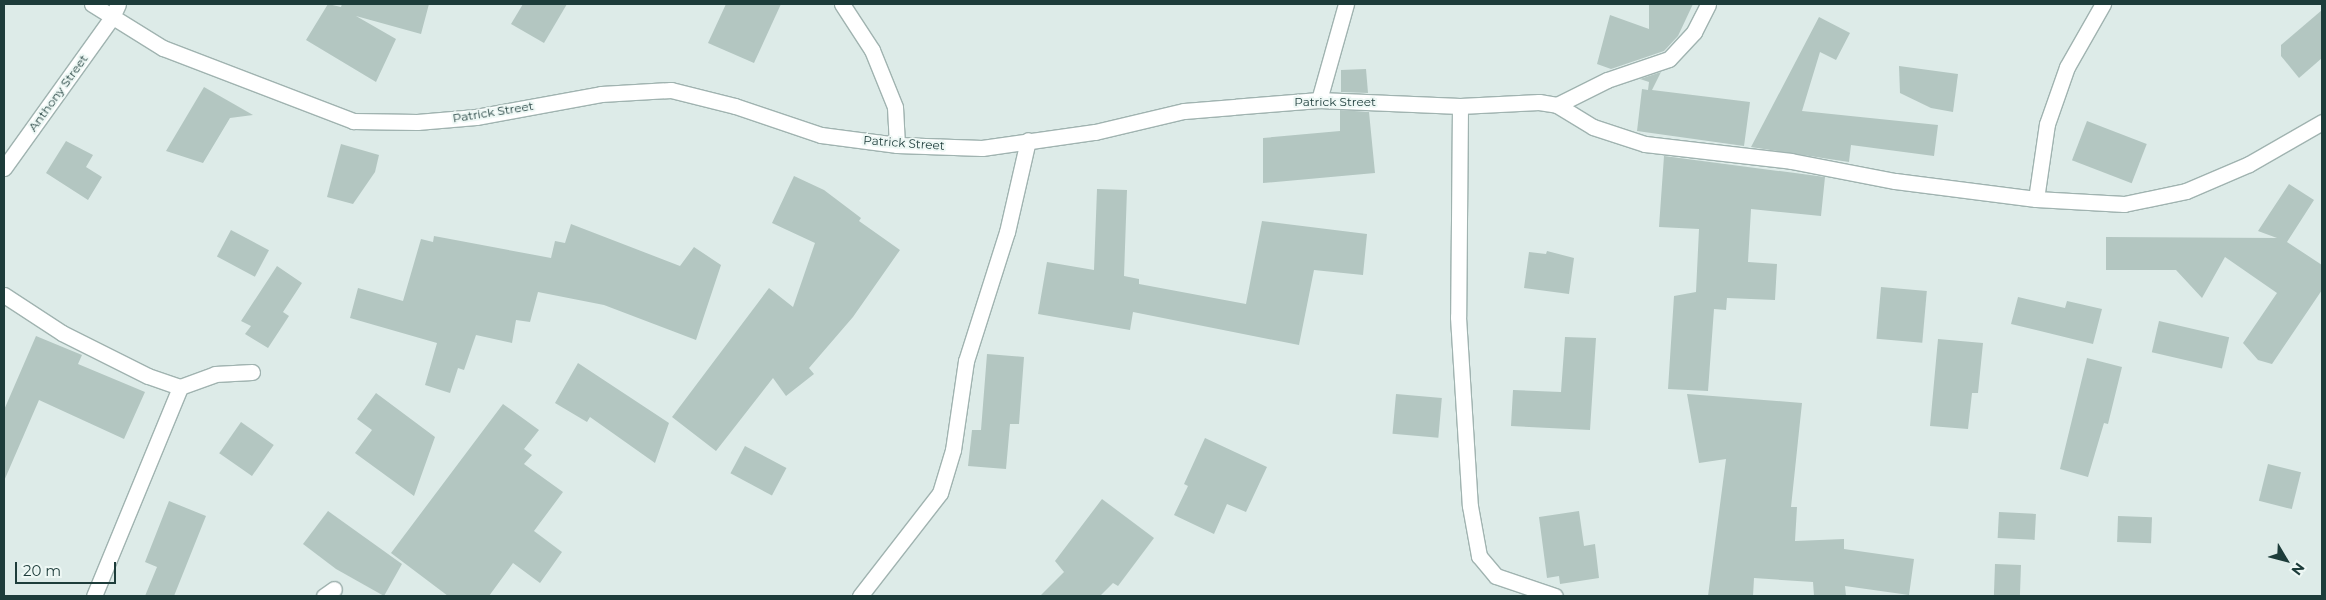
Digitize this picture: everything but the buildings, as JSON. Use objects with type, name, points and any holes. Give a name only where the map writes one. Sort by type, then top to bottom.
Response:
[{"type":"street","name":"Patrick Street","points":[[92,4],[115,10],[163,48],[353,121],[417,122],[476,117],[601,94],[671,90],[735,106],[821,135],[897,145],[982,148],[1095,132],[1184,111],[1319,100],[1460,106],[1539,102],[1557,105]]},
{"type":"street","points":[[842,4],[872,50],[891,99],[897,145]]},
{"type":"street","points":[[1319,100],[1346,4]]},
{"type":"street","points":[[1557,105],[1607,80],[1669,60],[1694,32],[1708,4]]},
{"type":"street","points":[[2036,199],[2047,124],[2067,67],[2103,4]]},
{"type":"street","name":"Anthony Street","points":[[4,168],[115,10]]},
{"type":"street","points":[[1557,105],[1593,127],[1645,144],[1791,161],[1895,181],[2036,199],[2124,204],[2186,190],[2249,164],[2322,122]]},
{"type":"street","points":[[1460,106],[1458,316],[1470,506],[1479,556],[1496,576],[1555,596]]},
{"type":"street","points":[[860,596],[940,493],[953,450],[966,361],[1007,232],[1028,140]]},
{"type":"street","points":[[4,296],[62,333],[148,376],[180,387],[215,374],[252,372]]},
{"type":"street","points":[[94,596],[180,387]]}]
